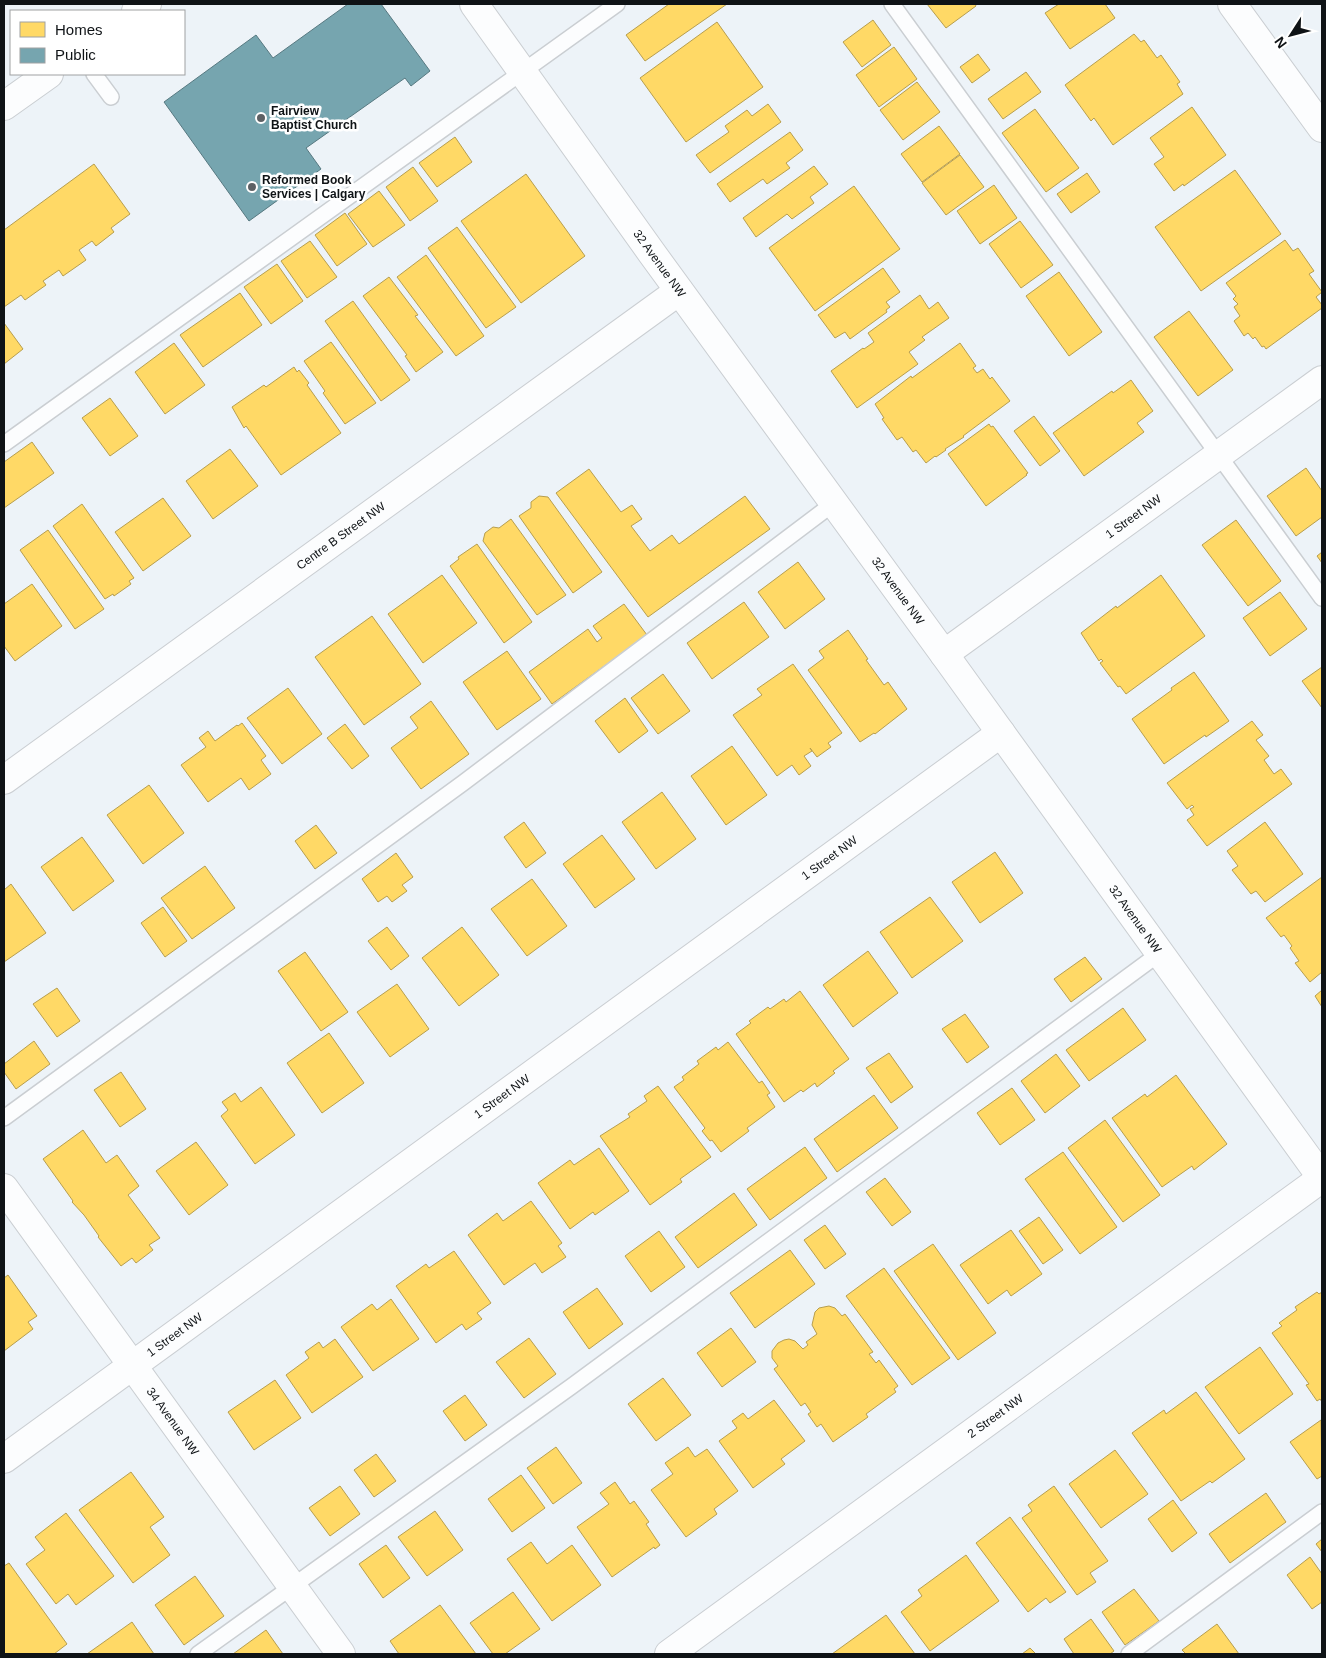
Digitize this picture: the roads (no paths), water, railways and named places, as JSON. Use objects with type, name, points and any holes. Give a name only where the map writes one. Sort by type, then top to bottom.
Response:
[{"type":"street","name":"32 Avenue NW","points":[[474,4],[679,291],[944,654],[1322,1178]]},
{"type":"street","points":[[1232,4],[1322,128]]},
{"type":"street","points":[[4,106],[48,75]]},
{"type":"street","name":"Centre B Street NW","points":[[4,780],[679,291]]},
{"type":"street","name":"1 Street NW","points":[[944,654],[1322,380]]},
{"type":"street","name":"1 Street NW","points":[[4,1459],[1001,734]]},
{"type":"street","name":"2 Street NW","points":[[668,1654],[1322,1178]]},
{"type":"street","name":"34 Avenue NW","points":[[4,1188],[342,1654]]},
{"type":"lane","points":[[4,444],[618,4]]},
{"type":"lane","points":[[892,4],[1322,598]]},
{"type":"lane","points":[[95,75],[111,97]]},
{"type":"lane","points":[[4,1118],[463,783],[834,503]]},
{"type":"lane","points":[[198,1654],[572,1386],[1160,953]]},
{"type":"lane","points":[[1129,1654],[1322,1512]]},
{"type":"place","name":"Fairview Baptist Church","points":[[261,118]]},
{"type":"place","name":"Reformed Book Services | Calgary","points":[[252,187]]}]
